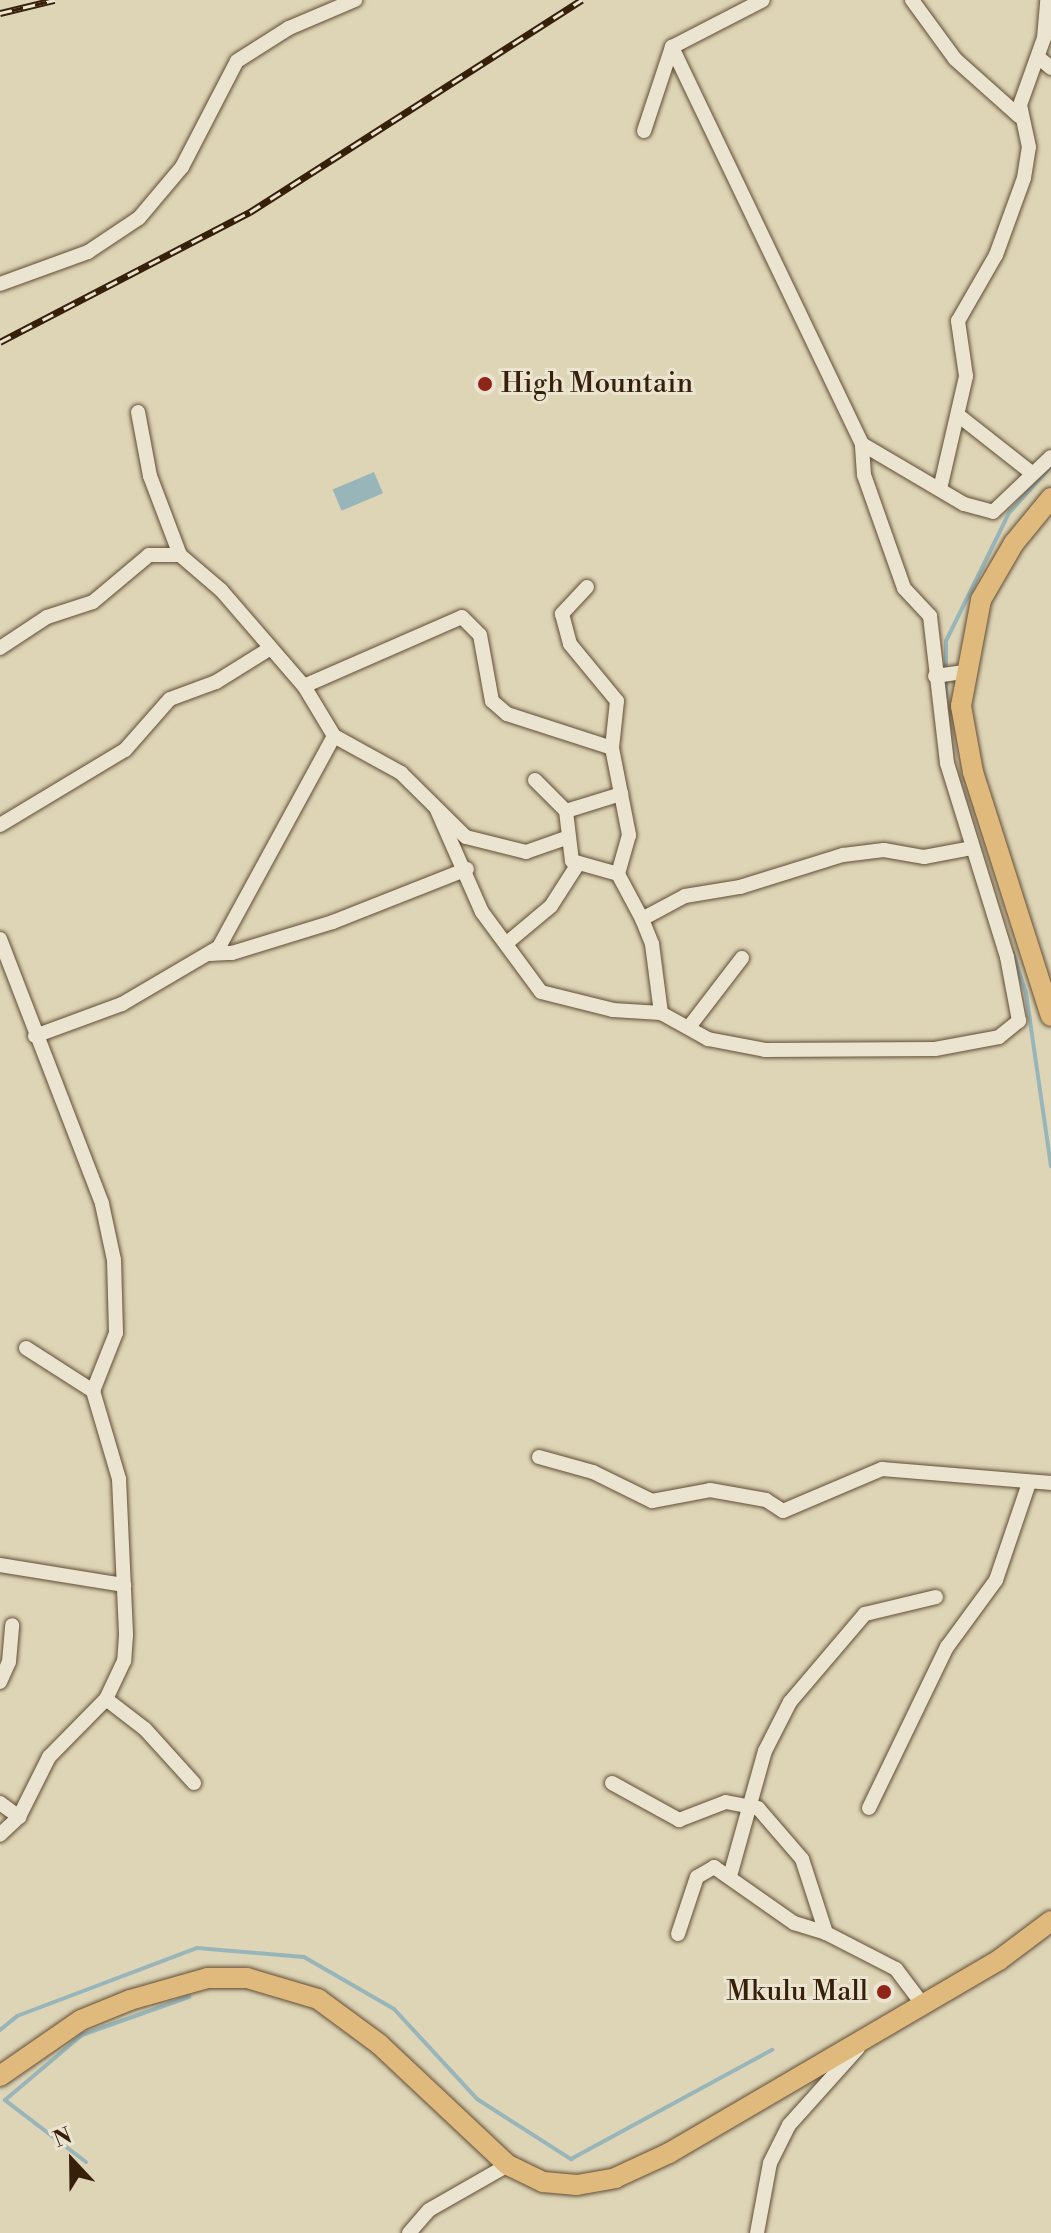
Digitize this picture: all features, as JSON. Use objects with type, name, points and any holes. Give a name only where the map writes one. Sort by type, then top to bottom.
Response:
[{"type":"main road","points":[[1051,498],[993,573],[963,672],[966,746],[1051,1016]]},
{"type":"main road","points":[[0,2076],[68,2028],[130,2000],[208,1978],[247,1978],[284,1985],[347,2018],[508,2165],[554,2183],[615,2178],[923,2005],[1051,1921]]},
{"type":"street","points":[[0,284],[88,252],[139,218],[182,167],[228,69],[289,28],[355,0]]},
{"type":"street","points":[[644,131],[672,47],[763,0]]},
{"type":"street","points":[[912,0],[955,59],[1019,116],[1029,147],[1019,192],[996,255],[958,321],[966,367],[940,489]]},
{"type":"street","points":[[1019,116],[1038,57],[1048,39],[1047,0]]},
{"type":"street","points":[[437,810],[467,869],[482,912],[508,942],[541,992],[613,1010],[661,1013],[732,1046],[799,1052],[935,1049],[1013,1030],[1019,1021],[1016,990],[947,763],[930,616],[904,588],[864,475],[862,444],[672,47]]},
{"type":"street","points":[[1038,57],[1051,68]]},
{"type":"street","points":[[138,412],[150,476],[180,555],[221,590],[304,686],[334,736],[393,767],[479,845],[526,852],[566,838]]},
{"type":"street","points":[[958,415],[1033,474]]},
{"type":"street","points":[[862,444],[940,489],[993,512],[1051,457]]},
{"type":"street","points":[[0,648],[47,617],[93,602],[149,555],[180,555]]},
{"type":"street","points":[[587,587],[562,614],[570,644],[613,689],[612,748],[629,835],[618,874],[652,944],[661,1013]]},
{"type":"street","points":[[304,686],[462,617],[480,635],[492,701],[507,714],[612,748]]},
{"type":"street","points":[[0,825],[125,750],[170,699],[216,682],[269,649]]},
{"type":"street","points":[[935,676],[963,672]]},
{"type":"street","points":[[35,1036],[122,1004],[210,954],[230,935],[334,736]]},
{"type":"street","points":[[535,780],[566,811],[566,838],[576,867]]},
{"type":"street","points":[[566,811],[621,794]]},
{"type":"street","points":[[642,919],[685,896],[740,887],[843,855],[884,850],[924,857],[971,848]]},
{"type":"street","points":[[576,867],[618,874]]},
{"type":"street","points":[[508,942],[551,906],[576,867]]},
{"type":"street","points":[[210,954],[232,953],[333,922],[467,869]]},
{"type":"street","points":[[0,939],[102,1204],[114,1260],[116,1333],[93,1391],[119,1479],[124,1585],[124,1661],[106,1699],[49,1757],[19,1817],[0,1835]]},
{"type":"street","points":[[689,1027],[742,958]]},
{"type":"street","points":[[26,1348],[93,1391]]},
{"type":"street","points":[[539,1457],[593,1472],[652,1501],[710,1490],[755,1497],[783,1511],[882,1469],[1051,1483]]},
{"type":"street","points":[[869,1808],[947,1647],[996,1580],[1029,1483]]},
{"type":"street","points":[[0,1565],[124,1585]]},
{"type":"street","points":[[730,1876],[749,1804],[790,1702],[860,1620],[936,1597]]},
{"type":"street","points":[[0,1682],[9,1662],[12,1625]]},
{"type":"street","points":[[106,1699],[145,1729],[194,1783]]},
{"type":"street","points":[[612,1783],[679,1820],[726,1802],[749,1804],[767,1814],[802,1859],[826,1933]]},
{"type":"street","points":[[0,1803],[19,1817]]},
{"type":"street","points":[[678,1934],[697,1877],[714,1867],[794,1923],[826,1933],[896,1969],[923,2005]]},
{"type":"street","points":[[757,2233],[770,2163],[789,2125],[869,2036]]},
{"type":"street","points":[[409,2233],[429,2210],[508,2165]]},
{"type":"water","points":[[374,472],[383,493],[342,511],[333,490]]},
{"type":"waterway","points":[[946,670],[946,641],[1009,513],[1051,466]]},
{"type":"waterway","points":[[946,679],[946,698]]},
{"type":"waterway","points":[[1013,953],[1026,993],[1051,1166]]},
{"type":"waterway","points":[[0,2030],[17,2016],[197,1948],[304,1957],[394,2009],[477,2099],[571,2159],[772,2050]]},
{"type":"waterway","points":[[86,2162],[5,2100],[82,2035],[189,1997]]},
{"type":"railway","points":[[0,13],[54,0]]},
{"type":"railway","points":[[0,342],[250,212],[582,0]]},
{"type":"place","name":"High Mountain","points":[[485,384]]},
{"type":"place","name":"Mkulu Mall","points":[[884,1992]]}]
